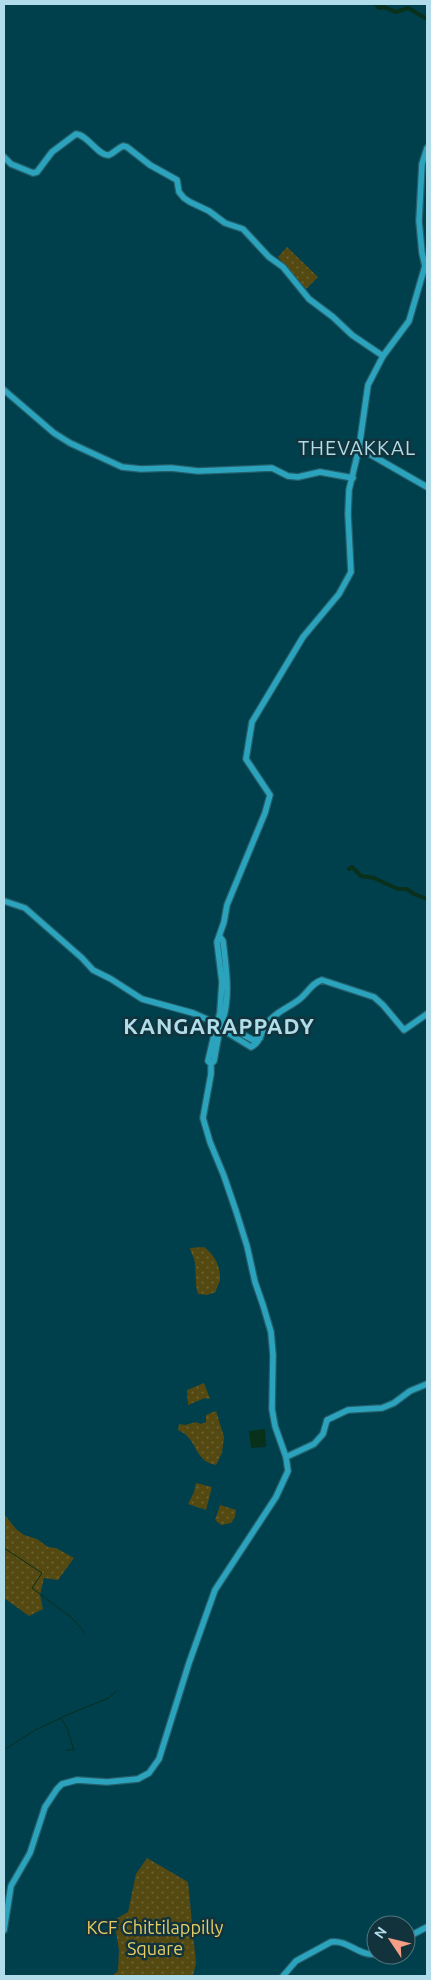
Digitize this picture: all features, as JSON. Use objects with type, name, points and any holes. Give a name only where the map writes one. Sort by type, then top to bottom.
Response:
[{"type":"main road","points":[[4,157],[11,164],[33,173],[37,172],[57,147],[76,134],[83,136],[104,154],[110,155],[123,146],[127,148],[177,180],[179,192],[190,202],[209,210],[225,223],[243,229],[269,257],[283,267],[309,299],[333,317],[352,335],[384,356]]},
{"type":"main road","points":[[4,1930],[10,1890],[30,1853],[46,1807],[57,1789],[62,1784],[77,1780],[107,1782],[138,1779],[149,1774],[159,1759],[189,1663],[215,1590],[285,1481],[288,1471],[286,1457],[275,1426],[272,1409],[273,1355],[271,1332],[236,1211],[203,1118],[211,1064],[214,1060],[217,1024],[226,1011],[227,982],[220,937],[227,905],[265,813],[270,795],[246,759],[252,722],[303,638],[339,594],[351,572],[348,514],[349,490],[359,448],[368,385],[384,356],[409,321],[425,266],[419,221],[422,164],[427,148]]},
{"type":"main road","points":[[4,390],[54,433],[70,443],[122,467],[141,469],[171,468],[198,471],[272,468],[288,476],[298,477],[320,472],[353,478]]},
{"type":"main road","points":[[359,448],[427,487]]},
{"type":"main road","points":[[4,901],[25,908],[82,958],[92,970],[111,979],[142,999],[193,1013],[252,1040],[260,1038],[266,1024],[272,1018],[299,999],[316,982],[322,980],[374,997],[404,1030],[427,1014]]},
{"type":"main road","points":[[286,1457],[314,1444],[323,1434],[327,1420],[348,1410],[382,1408],[394,1404],[418,1387],[427,1384]]},
{"type":"main road","points":[[416,1932],[427,1926]]},
{"type":"main road","points":[[283,1976],[296,1961],[331,1942],[337,1941],[366,1954]]},
{"type":"green space","points":[[287,247],[318,277],[306,289],[278,257]]},
{"type":"green space","points":[[204,1247],[216,1261],[220,1275],[216,1292],[207,1295],[198,1294],[195,1262],[190,1248]]},
{"type":"green space","points":[[204,1383],[210,1399],[205,1398],[188,1405],[187,1390]]},
{"type":"green space","points":[[216,1411],[224,1437],[222,1453],[216,1465],[203,1459],[189,1438],[178,1430],[179,1424],[185,1425],[196,1422],[201,1424],[206,1422],[206,1415]]},
{"type":"green space","points":[[196,1483],[212,1487],[206,1510],[188,1504]]},
{"type":"green space","points":[[220,1505],[236,1510],[235,1517],[231,1523],[221,1525],[215,1520]]},
{"type":"green space","points":[[4,1514],[16,1529],[24,1535],[37,1539],[48,1547],[56,1548],[74,1558],[58,1580],[44,1578],[40,1595],[43,1609],[29,1616],[4,1598]]},
{"type":"green space","name":"KCF Chittilappilly Square","points":[[147,1858],[188,1882],[196,1963],[193,1976],[112,1976],[118,1971],[119,1950],[114,1920],[128,1912],[136,1874]]},
{"type":"shaded area","points":[[265,1429],[266,1447],[251,1448],[249,1431]]},
{"type":"waterway","points":[[376,4],[379,8],[384,7],[396,12],[408,8],[427,19]]},
{"type":"waterway","points":[[349,869],[352,867],[361,876],[374,878],[398,889],[407,889],[427,899]]},
{"type":"waterway","points":[[4,1548],[42,1573],[32,1588],[72,1618],[85,1633]]},
{"type":"waterway","points":[[62,1717],[109,1698],[116,1691]]},
{"type":"waterway","points":[[4,1750],[35,1730],[61,1718],[67,1728],[74,1750],[66,1750]]},
{"type":"district","name":"THEVAKKAL","points":[[357,448]]},
{"type":"district","name":"KANGARAPPADY","points":[[219,1026]]}]
